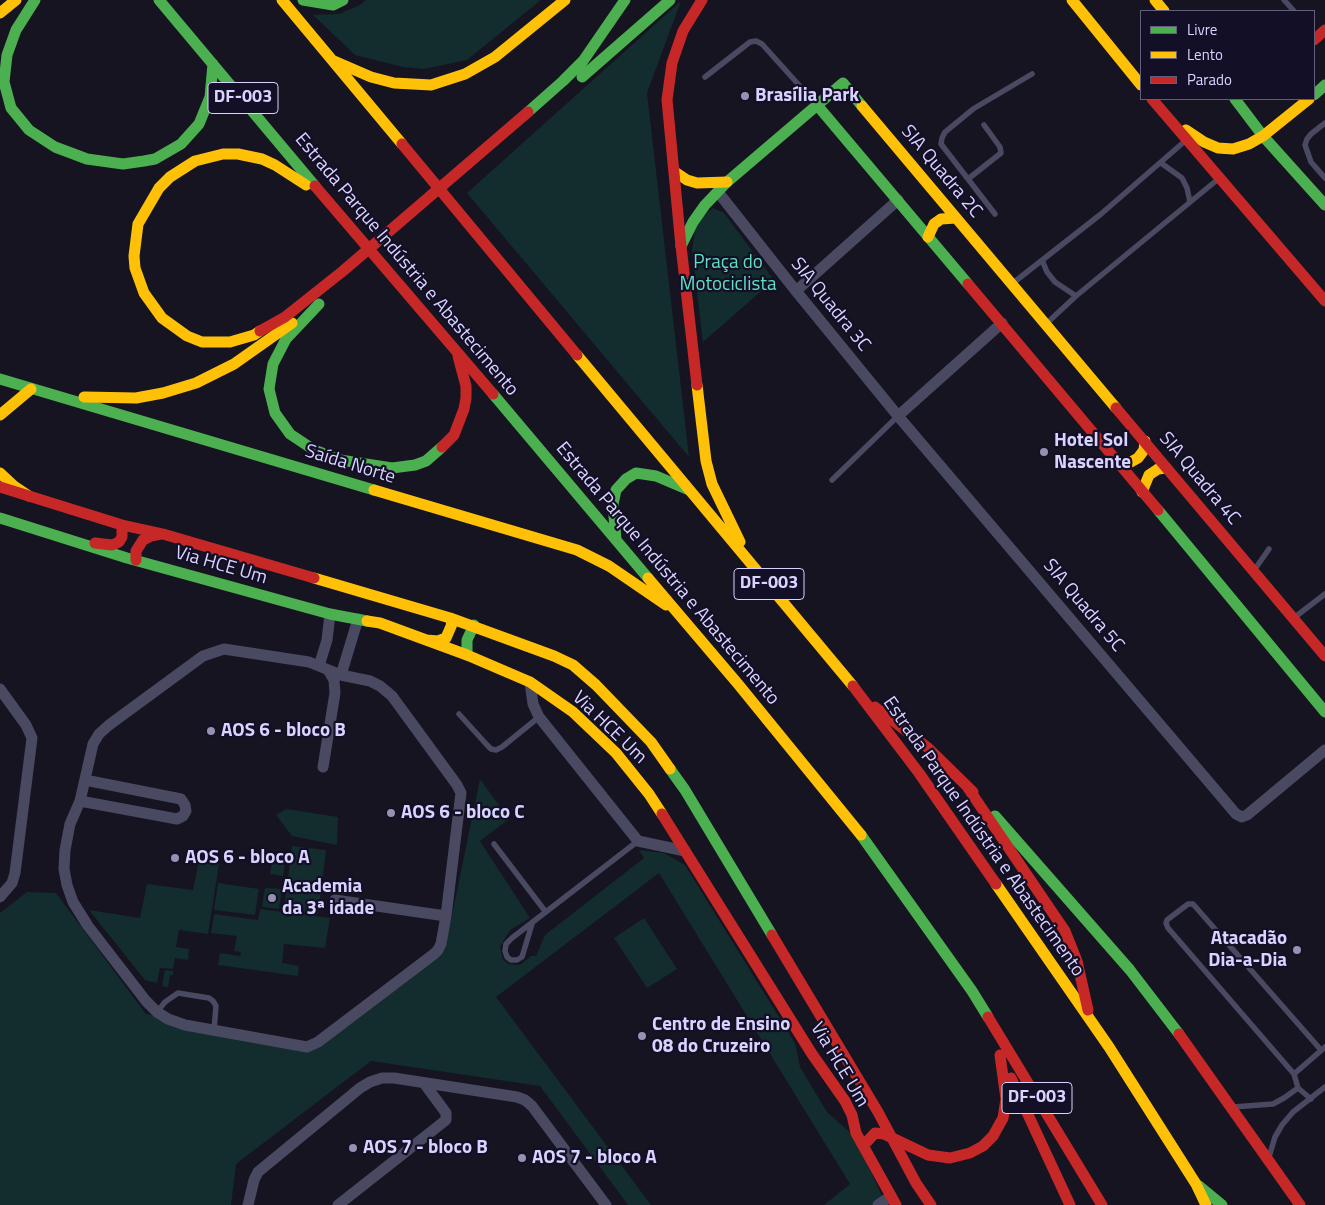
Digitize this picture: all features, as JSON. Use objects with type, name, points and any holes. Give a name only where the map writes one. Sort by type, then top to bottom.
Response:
[{"type":"main road","points":[[0,13],[16,0]]},
{"type":"main road","points":[[35,0],[16,30],[7,55],[4,82],[11,108],[29,130],[55,147],[88,159],[123,164],[144,161],[155,159],[181,144],[199,124],[210,97],[213,64]]},
{"type":"main road","name":"Estrada Parque Indústria e Abastecimento","points":[[159,0],[738,684],[859,833],[972,991],[1102,1205]]},
{"type":"main road","name":"Estrada Parque Indústria e Abastecimento","points":[[282,0],[861,696],[919,773],[1090,1020],[1196,1184],[1206,1205]]},
{"type":"main road","points":[[303,0],[333,5],[344,0]]},
{"type":"main road","points":[[334,62],[371,77],[394,83],[431,85],[465,74],[495,57],[565,0]]},
{"type":"main road","points":[[457,351],[466,386],[464,409],[454,434],[436,454],[426,461],[415,464],[392,468],[340,460],[314,450],[290,434],[275,413],[270,396],[270,377],[279,351],[286,338],[348,275],[464,168],[563,81],[583,60],[625,0]]},
{"type":"main road","points":[[501,150],[670,0]]},
{"type":"main road","points":[[702,0],[683,31],[672,63],[667,100],[681,246],[706,461],[712,484],[748,560]]},
{"type":"main road","points":[[1072,0],[1140,84]]},
{"type":"main road","points":[[1084,14],[1086,0]]},
{"type":"main road","points":[[1155,0],[1163,10]]},
{"type":"main road","name":"SIA Quadra 2C","points":[[818,105],[843,83],[1047,323]]},
{"type":"main road","points":[[1315,94],[1325,85]]},
{"type":"main road","points":[[1153,100],[1218,179],[1323,297]]},
{"type":"main road","points":[[1237,100],[1263,136],[1325,206]]},
{"type":"main road","points":[[1290,100],[1305,102]]},
{"type":"main road","points":[[1166,116],[1204,142],[1218,148],[1234,149],[1249,144],[1263,136],[1305,102]]},
{"type":"main road","points":[[681,246],[693,222],[705,205],[727,182],[818,105],[1119,463],[1325,712]]},
{"type":"main road","points":[[325,198],[288,173],[262,159],[238,154],[223,154],[195,162],[170,177],[150,200],[138,224],[134,256],[135,268],[144,293],[162,318],[187,336],[202,342],[215,343],[230,342],[254,335],[285,317],[348,275]]},
{"type":"main road","points":[[675,172],[687,180],[697,183],[727,182]]},
{"type":"main road","points":[[435,208],[457,189]]},
{"type":"main road","points":[[928,237],[934,224],[941,219],[956,218]]},
{"type":"main road","points":[[365,267],[386,250]]},
{"type":"main road","points":[[53,395],[136,398],[163,393],[196,383],[234,364],[317,305]]},
{"type":"main road","name":"SIA Quadra 4C","points":[[1047,323],[1166,468],[1325,656]]},
{"type":"main road","name":"Saída Norte","points":[[0,379],[577,550],[609,566],[676,612]]},
{"type":"main road","points":[[0,415],[31,388]]},
{"type":"main road","points":[[1119,463],[1130,462],[1138,458],[1144,450],[1145,441]]},
{"type":"main road","points":[[1142,492],[1149,475],[1158,469],[1166,468]]},
{"type":"main road","points":[[0,473],[29,496]]},
{"type":"main road","points":[[616,540],[613,504],[616,490],[626,479],[636,473],[656,476],[692,491]]},
{"type":"main road","points":[[0,487],[122,525],[164,534],[474,625],[573,665],[596,685],[651,742],[685,790],[878,1112],[891,1138],[931,1205]]},
{"type":"main road","name":"Via HCE Um","points":[[0,518],[136,560],[330,614],[380,623],[467,655],[530,682],[573,712],[616,753],[649,794],[812,1054],[845,1101],[852,1115],[856,1133],[893,1201]]},
{"type":"main road","points":[[48,533],[104,545],[119,542],[122,536],[122,525]]},
{"type":"main road","points":[[136,560],[136,551],[143,540],[151,536],[164,534]]},
{"type":"main road","points":[[424,640],[438,641],[446,638],[452,624],[450,618]]},
{"type":"main road","points":[[467,655],[466,647],[474,625]]},
{"type":"main road","points":[[861,696],[927,747],[1016,837],[1130,970],[1164,1014],[1300,1205]]},
{"type":"main road","points":[[966,785],[1064,931],[1076,960],[1090,1020]]},
{"type":"main road","points":[[972,991],[1070,1205]]},
{"type":"main road","points":[[812,1054],[820,1060],[831,1060],[837,1055],[840,1048]]},
{"type":"main road","points":[[863,1146],[875,1133],[891,1138],[928,1155],[950,1158],[970,1153],[983,1146],[993,1136],[1003,1118],[1006,1099],[1000,1055]]},
{"type":"main road","points":[[1196,1184],[1222,1205]]},
{"type":"street","name":"SIA Quadra 3C","points":[[718,192],[898,416]]},
{"type":"street","points":[[796,291],[898,200]]},
{"type":"street","points":[[898,416],[1002,323]]},
{"type":"street","name":"SIA Quadra 5C","points":[[898,416],[1236,814],[1242,817],[1247,815],[1325,750]]},
{"type":"street","points":[[324,767],[335,693],[334,680],[324,668],[330,614]]},
{"type":"street","points":[[342,675],[358,618]]},
{"type":"street","points":[[224,649],[310,662],[342,675],[370,681],[380,686],[392,696],[457,785],[460,794],[460,804],[441,944],[434,954],[313,1045],[302,1047],[185,1025],[168,1019],[157,1012],[146,1001],[88,926],[73,902],[67,885],[64,869],[65,850],[70,824],[80,801],[93,744],[99,734],[203,656],[224,649]]},
{"type":"street","points":[[530,682],[533,704],[540,717],[638,841],[685,851]]},
{"type":"street","points":[[0,689],[26,725],[32,738],[15,873],[12,883],[0,897]]},
{"type":"street","points":[[80,801],[177,819],[183,816],[186,811],[181,799],[85,780]]},
{"type":"street","points":[[335,900],[446,916]]},
{"type":"street","points":[[248,1205],[254,1180],[258,1172],[360,1088],[382,1078],[394,1078],[517,1097],[525,1100],[532,1106],[606,1205]]},
{"type":"street","points":[[338,1205],[446,1120],[446,1113],[424,1084]]},
{"type":"street","points":[[878,1205],[893,1201]]},
{"type":"lane","points":[[1284,0],[1293,10]]},
{"type":"lane","points":[[705,77],[750,42],[756,40],[762,44],[818,105]]},
{"type":"lane","points":[[995,214],[941,144],[942,138],[946,132],[973,109],[1032,74]]},
{"type":"lane","points":[[1325,123],[1311,134],[1305,145],[1311,162],[1325,178]]},
{"type":"lane","points":[[968,180],[1001,153],[1000,147],[984,125]]},
{"type":"lane","points":[[1012,283],[1102,214],[1187,140]]},
{"type":"lane","points":[[1161,163],[1182,178],[1187,188],[1190,202]]},
{"type":"lane","points":[[1047,323],[1076,296],[1218,179]]},
{"type":"lane","points":[[1042,260],[1054,282],[1076,296]]},
{"type":"lane","points":[[832,480],[898,416]]},
{"type":"lane","points":[[1253,571],[1269,549]]},
{"type":"lane","points":[[1294,618],[1325,594]]},
{"type":"lane","points":[[459,714],[491,749],[496,750],[540,717]]},
{"type":"lane","points":[[532,924],[522,957],[517,960],[511,960],[506,957],[506,944],[638,841]]},
{"type":"lane","points":[[494,844],[545,912]]},
{"type":"lane","points":[[1294,1074],[1323,1049],[1194,906],[1188,904],[1167,920],[1166,925],[1294,1074],[1298,1088],[1311,1099]]},
{"type":"lane","points":[[157,1012],[165,1002],[178,993],[209,998],[213,1000],[216,1006],[214,1030]]},
{"type":"lane","points":[[1268,1160],[1275,1137],[1282,1125],[1293,1112],[1325,1087]]},
{"type":"lane","points":[[1231,1107],[1273,1104],[1298,1088]]},
{"type":"green space","points":[[366,0],[541,0],[467,60],[424,69],[403,67],[355,55],[313,15],[339,14],[360,5]]},
{"type":"green space","points":[[681,1],[647,93],[689,457],[467,193]]},
{"type":"green space","name":"Praça do Motociclista","points":[[713,208],[724,213],[774,280],[703,342],[692,251],[696,222]]},
{"type":"green space","points":[[480,779],[509,819],[480,841],[530,918],[510,930],[500,947],[503,960],[509,964],[520,965],[531,956],[536,956],[545,935],[644,858],[639,850],[664,853],[685,865],[795,1043],[800,1067],[827,1112],[854,1136],[884,1200],[875,1205],[824,1205],[850,1184],[659,873],[496,997],[651,1205],[628,1205],[540,1086],[371,1061],[236,1164],[231,1205],[0,1205],[0,913],[27,892],[56,893],[146,1014],[305,1046],[445,949]]},
{"type":"green space","points":[[286,809],[338,817],[337,845],[292,836],[276,815]]},
{"type":"green space","points":[[292,846],[326,850],[318,914],[284,910]]},
{"type":"green space","points":[[273,855],[286,856],[283,876],[270,874]]},
{"type":"green space","points":[[199,861],[219,864],[208,934],[179,930],[176,947],[189,949],[188,960],[175,958],[173,969],[160,968],[157,983],[145,980],[89,910],[140,918],[147,884],[193,890]]},
{"type":"green space","points":[[218,883],[259,889],[255,915],[214,910]]},
{"type":"green space","name":"Academia da 3ª idade","points":[[265,888],[282,889],[279,909],[262,907]]},
{"type":"green space","points":[[260,909],[330,918],[325,948],[284,944],[282,963],[299,966],[298,976],[218,965],[220,953],[240,956],[241,952],[234,951],[237,936],[211,933],[214,914],[258,920]]},
{"type":"green space","points":[[644,918],[677,969],[647,988],[614,938]]},
{"type":"green space","points":[[165,970],[173,971],[173,975],[170,975],[168,987],[162,986]]},
{"type":"traffic: fast","points":[[35,0],[16,30],[7,55],[4,82],[11,108],[29,130],[55,147],[87,159],[123,164],[144,161],[155,159],[181,144],[199,124],[210,97],[213,64]]},
{"type":"traffic: fast","points":[[159,0],[315,186]]},
{"type":"traffic: fast","points":[[303,0],[333,5],[343,0]]},
{"type":"traffic: fast","points":[[528,112],[583,61],[625,0]]},
{"type":"traffic: fast","points":[[582,77],[670,0]]},
{"type":"traffic: fast","points":[[681,246],[693,222],[705,205],[727,182],[843,83],[862,106]]},
{"type":"traffic: fast","points":[[1315,94],[1325,85]]},
{"type":"traffic: fast","points":[[1236,100],[1263,136],[1325,205]]},
{"type":"traffic: fast","points":[[817,105],[968,284]]},
{"type":"traffic: fast","points":[[319,304],[286,339],[273,364],[269,389],[275,413],[290,434],[314,450],[340,460],[392,468],[415,465],[426,461],[442,447]]},
{"type":"traffic: fast","points":[[0,379],[374,490]]},
{"type":"traffic: fast","points":[[493,394],[648,578]]},
{"type":"traffic: fast","points":[[616,540],[613,504],[616,490],[626,479],[636,473],[656,476],[689,490]]},
{"type":"traffic: fast","points":[[1158,510],[1325,712]]},
{"type":"traffic: fast","points":[[0,518],[127,558],[330,614],[367,621]]},
{"type":"traffic: fast","points":[[467,655],[467,640],[474,625]]},
{"type":"traffic: fast","points":[[670,769],[685,790],[772,935]]},
{"type":"traffic: fast","points":[[995,816],[1130,970],[1179,1034]]},
{"type":"traffic: fast","points":[[861,835],[972,991],[988,1017]]},
{"type":"traffic: fast","points":[[1199,1186],[1222,1205]]},
{"type":"traffic: slow","points":[[0,13],[16,0]]},
{"type":"traffic: slow","points":[[282,0],[402,144]]},
{"type":"traffic: slow","points":[[334,61],[371,77],[394,83],[431,85],[465,74],[495,57],[565,0]]},
{"type":"traffic: slow","points":[[1072,0],[1140,84]]},
{"type":"traffic: slow","points":[[1155,0],[1163,10]]},
{"type":"traffic: slow","points":[[1186,130],[1204,142],[1218,148],[1233,149],[1249,144],[1263,136],[1308,100]]},
{"type":"traffic: slow","points":[[862,106],[1116,408]]},
{"type":"traffic: slow","points":[[260,331],[254,335],[230,342],[202,342],[187,336],[162,318],[144,293],[135,268],[134,256],[138,224],[159,188],[170,177],[195,161],[223,154],[238,154],[262,159],[306,185]]},
{"type":"traffic: slow","points":[[675,172],[687,180],[697,183],[727,182]]},
{"type":"traffic: slow","points":[[928,237],[934,224],[941,219],[956,218]]},
{"type":"traffic: slow","points":[[84,397],[136,398],[163,393],[196,383],[234,364],[292,323]]},
{"type":"traffic: slow","points":[[577,355],[853,686]]},
{"type":"traffic: slow","points":[[697,385],[706,461],[712,484],[740,542]]},
{"type":"traffic: slow","points":[[0,415],[31,389]]},
{"type":"traffic: slow","points":[[1119,463],[1129,463],[1138,458],[1144,450],[1145,441]]},
{"type":"traffic: slow","points":[[1142,492],[1149,475],[1158,469],[1166,468]]},
{"type":"traffic: slow","points":[[0,473],[29,496]]},
{"type":"traffic: slow","points":[[374,490],[577,550],[609,566],[666,605]]},
{"type":"traffic: slow","points":[[314,578],[450,618],[554,656],[573,665],[596,685],[651,742],[670,769]]},
{"type":"traffic: slow","points":[[648,578],[738,684],[861,835]]},
{"type":"traffic: slow","points":[[426,640],[438,641],[446,638],[452,624],[450,618]]},
{"type":"traffic: slow","points":[[367,621],[380,623],[467,655],[530,682],[573,712],[616,753],[649,794],[662,814]]},
{"type":"traffic: slow","points":[[996,884],[1109,1047],[1196,1184],[1206,1205]]},
{"type":"traffic: jam","points":[[697,385],[667,100],[672,63],[683,31],[702,0]]},
{"type":"traffic: jam","points":[[1315,39],[1325,30]]},
{"type":"traffic: jam","points":[[1153,100],[1325,301]]},
{"type":"traffic: jam","points":[[260,331],[285,317],[343,271],[528,112]]},
{"type":"traffic: jam","points":[[402,144],[577,355]]},
{"type":"traffic: jam","points":[[315,186],[493,394]]},
{"type":"traffic: jam","points":[[968,284],[1158,510]]},
{"type":"traffic: jam","points":[[442,447],[454,435],[466,398],[466,386],[458,356]]},
{"type":"traffic: jam","points":[[1116,408],[1325,656]]},
{"type":"traffic: jam","points":[[0,487],[122,525],[163,534],[314,578]]},
{"type":"traffic: jam","points":[[95,543],[112,545],[119,542],[122,537],[122,525]]},
{"type":"traffic: jam","points":[[136,560],[136,551],[143,540],[161,534]]},
{"type":"traffic: jam","points":[[853,686],[919,773],[996,884]]},
{"type":"traffic: jam","points":[[875,707],[927,747],[973,792]]},
{"type":"traffic: jam","points":[[966,785],[1065,931],[1077,961],[1088,1010]]},
{"type":"traffic: jam","points":[[662,814],[812,1054],[845,1101],[852,1115],[856,1133],[896,1205]]},
{"type":"traffic: jam","points":[[772,935],[878,1112],[916,1183],[931,1205]]},
{"type":"traffic: jam","points":[[988,1017],[1102,1205]]},
{"type":"traffic: jam","points":[[1179,1034],[1300,1205]]},
{"type":"traffic: jam","points":[[863,1146],[875,1133],[884,1134],[928,1155],[950,1158],[970,1153],[983,1146],[993,1136],[1003,1118],[1006,1099],[1000,1055]]},
{"type":"traffic: jam","points":[[1011,1078],[1070,1205]]},
{"type":"place","name":"Brasília Park","points":[[745,96]]},
{"type":"place","name":"Hotel Sol Nascente","points":[[1044,452]]},
{"type":"place","name":"AOS 6 - bloco B","points":[[211,731]]},
{"type":"place","name":"AOS 6 - bloco C","points":[[391,813]]},
{"type":"place","name":"AOS 6 - bloco A","points":[[175,858]]},
{"type":"place","name":"Academia da 3ª idade","points":[[272,898]]},
{"type":"place","name":"Atacadão Dia-a-Dia","points":[[1297,950]]},
{"type":"place","name":"Centro de Ensino 08 do Cruzeiro","points":[[642,1036]]},
{"type":"place","name":"AOS 7 - bloco B","points":[[353,1148]]},
{"type":"place","name":"AOS 7 - bloco A","points":[[522,1158]]}]
